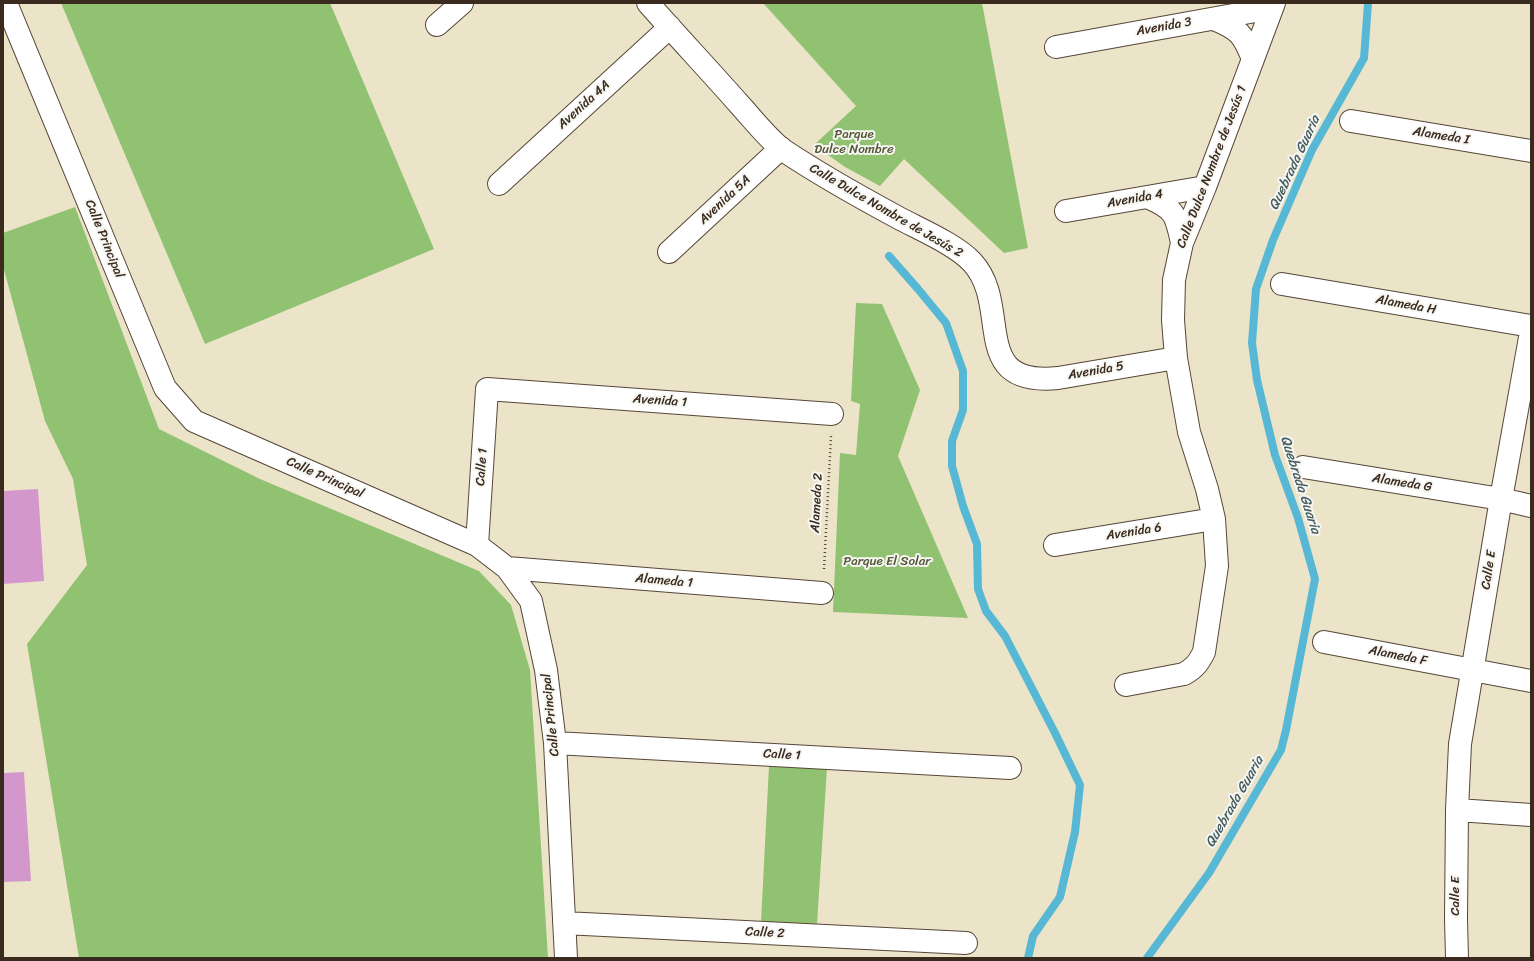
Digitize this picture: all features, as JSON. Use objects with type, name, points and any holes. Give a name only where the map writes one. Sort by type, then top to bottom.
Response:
[{"type":"street","name":"Calle Principal","points":[[6,3],[165,388],[184,410],[194,421],[477,545],[507,568],[531,601],[546,670],[555,743],[566,958]]},
{"type":"street","points":[[437,25],[462,3]]},
{"type":"street","name":"Calle Dulce Nombre de Jesús 2","points":[[648,3],[781,148],[873,204],[952,247],[972,262],[982,277],[989,296],[1000,355],[1007,366],[1016,374]]},
{"type":"street","name":"Avenida 3","points":[[1056,47],[1273,6]]},
{"type":"street","name":"Calle Dulce Nombre de Jesús 1","points":[[1126,685],[1184,674],[1192,670],[1198,664],[1204,652],[1217,566],[1214,519],[1207,489],[1189,432],[1176,358],[1173,320],[1174,280],[1182,243],[1254,59],[1273,6]]},
{"type":"street","points":[[1214,18],[1230,25],[1240,32],[1254,59]]},
{"type":"street","name":"Avenida 4A","points":[[499,184],[670,27]]},
{"type":"street","name":"Alameda I","points":[[1351,121],[1531,151]]},
{"type":"street","name":"Avenida 5A","points":[[669,252],[781,148]]},
{"type":"street","name":"Avenida 4","points":[[1066,211],[1204,187]]},
{"type":"street","points":[[1147,196],[1164,204],[1172,211],[1177,220],[1182,243]]},
{"type":"street","name":"Alameda H","points":[[1282,284],[1531,326]]},
{"type":"street","name":"Calle E","points":[[1457,958],[1457,810],[1460,744],[1501,499],[1531,332]]},
{"type":"street","name":"Avenida 5","points":[[1016,374],[1031,378],[1052,378],[1176,358]]},
{"type":"street","name":"Calle 1","points":[[477,545],[487,389]]},
{"type":"street","name":"Avenida 1","points":[[487,389],[832,414]]},
{"type":"street","name":"Alameda G","points":[[1303,467],[1501,499],[1531,506]]},
{"type":"street","name":"Avenida 6","points":[[1055,545],[1214,519]]},
{"type":"street","name":"Alameda 1","points":[[507,568],[822,593]]},
{"type":"street","name":"Alameda F","points":[[1324,642],[1531,680]]},
{"type":"street","name":"Calle 1","points":[[555,743],[1010,768]]},
{"type":"street","points":[[1457,810],[1531,815]]},
{"type":"street","name":"Calle 2","points":[[564,923],[966,943]]},
{"type":"path","name":"Alameda 2","points":[[822,593],[832,414]]},
{"type":"green space","points":[[61,3],[330,3],[434,249],[205,344]]},
{"type":"green space","name":"Parque Dulce Nombre","points":[[763,3],[982,3],[1028,248],[1004,253],[904,159],[880,186],[845,167],[814,145],[856,106]]},
{"type":"green space","points":[[75,207],[159,429],[260,479],[479,571],[511,605],[530,670],[548,958],[79,958],[27,644],[87,565],[73,479],[45,421],[3,266],[3,233]]},
{"type":"green space","name":"Parque El Solar","points":[[856,303],[882,304],[920,390],[898,456],[968,618],[833,612],[840,453],[856,455],[860,404],[851,401]]},
{"type":"green space","points":[[769,766],[827,768],[817,924],[761,922]]},
{"type":"building","points":[[38,489],[44,581],[3,584],[3,491]]},
{"type":"building","points":[[24,772],[31,881],[3,882],[3,773]]},
{"type":"waterway","name":"Quebrada Guaria","points":[[1147,958],[1209,873],[1281,750],[1286,730],[1315,579],[1298,518],[1275,455],[1257,380],[1252,343],[1256,289],[1273,240],[1312,150],[1364,58],[1368,3]]},
{"type":"waterway","points":[[889,256],[946,323],[963,371],[963,410],[952,441],[952,466],[963,506],[977,544],[978,589],[986,611],[1005,636],[1080,785],[1075,832],[1060,897],[1033,936],[1028,958]]}]
